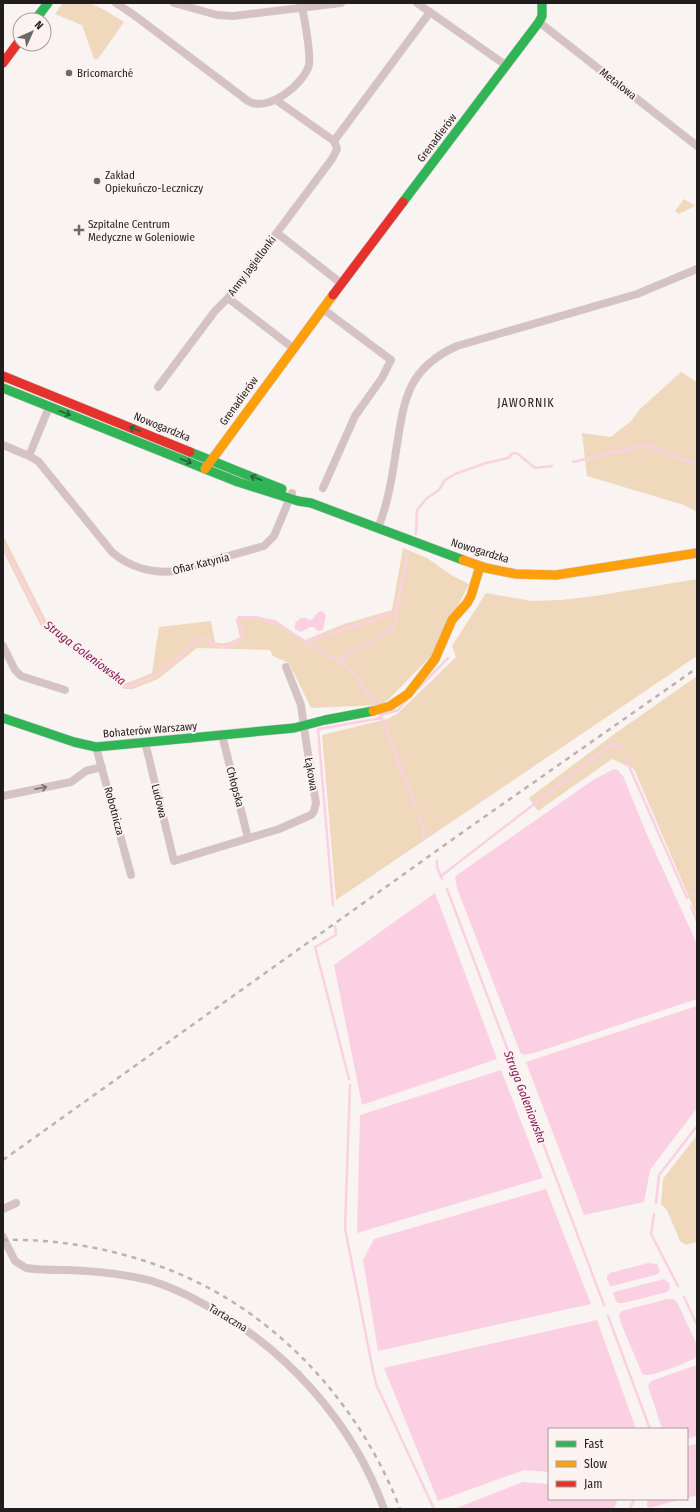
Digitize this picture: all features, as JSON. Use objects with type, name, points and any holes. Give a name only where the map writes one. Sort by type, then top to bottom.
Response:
[{"type":"street","points":[[41,12],[48,3]]},
{"type":"street","points":[[118,3],[248,101],[258,105],[276,100],[292,89],[308,67],[309,57],[302,5]]},
{"type":"street","points":[[174,3],[225,16],[302,5],[341,3]]},
{"type":"street","points":[[417,3],[507,66]]},
{"type":"street","name":"Grenadierów","points":[[205,469],[293,348],[539,22],[542,16],[542,3]]},
{"type":"street","points":[[276,100],[334,141],[430,12]]},
{"type":"street","name":"Metalowa","points":[[539,22],[697,146]]},
{"type":"street","points":[[3,63],[12,51]]},
{"type":"street","name":"Anny Jagiellonki","points":[[158,386],[215,311],[228,298],[336,154],[337,149],[334,141]]},
{"type":"street","points":[[277,233],[342,284]]},
{"type":"street","points":[[378,528],[389,496],[404,403],[413,382],[429,363],[446,351],[457,346],[637,294],[697,269]]},
{"type":"street","points":[[228,298],[293,348]]},
{"type":"street","points":[[323,309],[391,360],[382,378],[355,416],[323,488]]},
{"type":"street","name":"Nowogardzka","points":[[3,376],[211,460],[291,496]]},
{"type":"street","name":"Nowogardzka","points":[[3,388],[238,482],[306,499],[311,503],[480,566],[516,574],[556,575],[697,553]]},
{"type":"street","points":[[29,456],[49,407]]},
{"type":"street","name":"Ofiar Katynia","points":[[3,445],[38,461],[112,552],[127,562],[150,571],[175,571],[264,546],[274,536],[291,496]]},
{"type":"street","name":"Bohaterów Warszawy","points":[[3,718],[74,742],[96,747],[304,726],[325,720],[374,712],[390,706],[408,694],[435,659],[452,620],[467,603],[471,596],[480,566]]},
{"type":"street","points":[[3,646],[15,670],[21,676],[65,690]]},
{"type":"street","name":"Łąkowa","points":[[248,838],[279,829],[305,818],[314,811],[316,803],[301,705],[286,667]]},
{"type":"street","name":"Chłopska","points":[[222,735],[248,838]]},
{"type":"street","name":"Ludowa","points":[[145,742],[174,861],[248,838]]},
{"type":"street","name":"Robotnicza","points":[[96,747],[131,875]]},
{"type":"street","points":[[3,796],[71,782],[86,771],[102,767]]},
{"type":"street","points":[[3,1209],[16,1202]]},
{"type":"street","name":"Tartaczna","points":[[3,1237],[15,1261],[26,1268],[120,1275],[152,1282],[186,1294],[246,1329],[280,1356],[329,1410],[364,1464],[384,1509]]},
{"type":"shaded area","points":[[63,3],[89,3],[101,8],[124,22],[98,59],[94,59],[82,25],[55,14]]},
{"type":"shaded area","points":[[684,199],[695,206],[679,214],[675,211]]},
{"type":"shaded area","points":[[681,372],[697,382],[697,512],[684,505],[587,476],[582,433],[611,437],[631,421],[640,409]]},
{"type":"shaded area","points":[[3,535],[48,624],[72,644],[127,683],[152,673],[159,627],[211,621],[215,642],[225,643],[231,642],[240,637],[236,621],[238,616],[254,616],[275,620],[305,640],[344,624],[392,610],[403,548],[427,558],[451,575],[469,584],[434,653],[389,699],[380,705],[311,708],[289,663],[273,656],[270,650],[197,648],[158,679],[133,689],[124,689],[41,626],[3,551]]},
{"type":"shaded area","points":[[697,579],[697,656],[336,900],[322,735],[387,719],[397,714],[456,657],[452,646],[486,593],[532,601],[561,600],[595,596]]},
{"type":"shaded area","points":[[322,611],[326,615],[323,630],[318,631],[314,627],[310,627],[301,632],[295,629],[295,623],[301,618],[306,618],[309,620],[313,619]]},
{"type":"shaded area","points":[[697,676],[697,916],[634,769],[612,759],[538,811],[529,798],[613,735]]},
{"type":"shaded area","points":[[614,769],[618,770],[623,776],[645,830],[697,944],[697,999],[534,1053],[523,1055],[520,1052],[457,888],[455,877],[593,780]]},
{"type":"shaded area","points":[[435,893],[497,1059],[362,1105],[334,965]]},
{"type":"shaded area","points":[[697,1006],[697,1108],[650,1170],[644,1202],[584,1215],[526,1062]]},
{"type":"shaded area","points":[[501,1070],[543,1178],[357,1233],[360,1115]]},
{"type":"shaded area","points":[[697,1135],[697,1242],[686,1245],[680,1241],[667,1210],[661,1204],[663,1179]]},
{"type":"shaded area","points":[[546,1189],[591,1304],[378,1351],[363,1260],[374,1239]]},
{"type":"shaded area","points":[[648,1263],[657,1264],[660,1271],[658,1274],[610,1286],[607,1276],[610,1273]]},
{"type":"shaded area","points":[[664,1279],[669,1283],[670,1288],[667,1292],[624,1303],[618,1303],[613,1293],[614,1292]]},
{"type":"shaded area","points":[[667,1299],[673,1299],[677,1302],[697,1345],[697,1356],[666,1370],[644,1375],[622,1326],[619,1315],[622,1311]]},
{"type":"shaded area","points":[[597,1320],[636,1428],[548,1428],[548,1472],[524,1470],[438,1501],[384,1368]]},
{"type":"shaded area","points":[[697,1365],[697,1436],[688,1439],[688,1428],[662,1428],[648,1386],[651,1381]]},
{"type":"shaded area","points":[[697,1444],[697,1495],[688,1498],[688,1446]]},
{"type":"shaded area","points":[[523,1482],[548,1484],[548,1500],[618,1500],[614,1509],[454,1509]]},
{"type":"shaded area","points":[[647,1500],[678,1500],[650,1508],[647,1506]]},
{"type":"waterway","points":[[573,462],[646,445],[697,465]]},
{"type":"waterway","points":[[416,534],[417,510],[427,498],[439,490],[445,480],[455,474],[486,463],[508,458],[513,453],[518,454],[535,468],[552,466]]},
{"type":"waterway","name":"Struga Goleniowska","points":[[3,545],[44,625],[126,687],[157,675],[199,639],[205,639],[219,647],[239,641],[242,631],[238,619],[243,617],[253,617],[271,621],[345,665],[354,673],[377,706]]},
{"type":"waterway","points":[[338,661],[393,629],[408,552]]},
{"type":"waterway","points":[[305,642],[392,614]]},
{"type":"waterway","points":[[418,689],[448,658]]},
{"type":"waterway","points":[[381,715],[398,710],[407,700]]},
{"type":"waterway","name":"Struga Goleniowska","points":[[380,714],[415,804]]},
{"type":"waterway","points":[[333,905],[318,729],[382,718]]},
{"type":"waterway","points":[[441,876],[612,744],[616,744],[620,750]]},
{"type":"waterway","points":[[625,757],[687,898]]},
{"type":"waterway","name":"Struga Goleniowska","points":[[418,813],[424,828],[423,840]]},
{"type":"waterway","name":"Struga Goleniowska","points":[[437,861],[437,867],[442,879]]},
{"type":"waterway","name":"Struga Goleniowska","points":[[447,889],[604,1305]]},
{"type":"waterway","points":[[687,897],[697,892]]},
{"type":"waterway","points":[[691,906],[697,921]]},
{"type":"waterway","points":[[335,926],[336,935],[315,947],[349,1079]]},
{"type":"waterway","points":[[350,1085],[345,1228],[373,1371],[376,1384],[434,1509]]},
{"type":"waterway","points":[[656,1203],[659,1175],[697,1126]]},
{"type":"waterway","points":[[654,1214],[651,1234],[678,1286]]},
{"type":"waterway","points":[[684,1297],[697,1325]]},
{"type":"waterway","name":"Struga Goleniowska","points":[[608,1316],[650,1428]]},
{"type":"waterway","name":"Struga Goleniowska","points":[[630,1509],[634,1500]]},
{"type":"railway","points":[[3,1160],[470,827],[697,668]]},
{"type":"railway","points":[[3,1240],[31,1240],[89,1247],[145,1261],[198,1283],[223,1296],[253,1315],[280,1337],[330,1388],[351,1416],[370,1446],[400,1509]]},
{"type":"traffic: fast","points":[[41,12],[48,3]]},
{"type":"traffic: fast","points":[[403,202],[539,22],[542,16],[542,3]]},
{"type":"traffic: fast","points":[[3,388],[238,482],[298,501],[311,503],[463,560]]},
{"type":"traffic: fast","points":[[190,452],[282,489]]},
{"type":"traffic: fast","points":[[3,718],[74,742],[96,747],[294,728],[325,720],[373,711]]},
{"type":"traffic: slow","points":[[205,469],[333,295]]},
{"type":"traffic: slow","points":[[463,560],[486,568],[516,574],[556,575],[697,553]]},
{"type":"traffic: slow","points":[[373,711],[390,706],[408,694],[435,659],[452,620],[467,603],[471,596],[480,566]]},
{"type":"traffic: jam","points":[[3,63],[12,51]]},
{"type":"traffic: jam","points":[[333,295],[403,202]]},
{"type":"traffic: jam","points":[[3,376],[190,452]]},
{"type":"place","name":"Bricomarché","points":[[69,73]]},
{"type":"place","name":"Zakład Opiekuńczo-Leczniczy","points":[[97,181]]},
{"type":"place","name":"Szpitalne Centrum Medyczne w Goleniowie","points":[[79,230]]},
{"type":"district","name":"JAWORNIK","points":[[526,403]]}]
